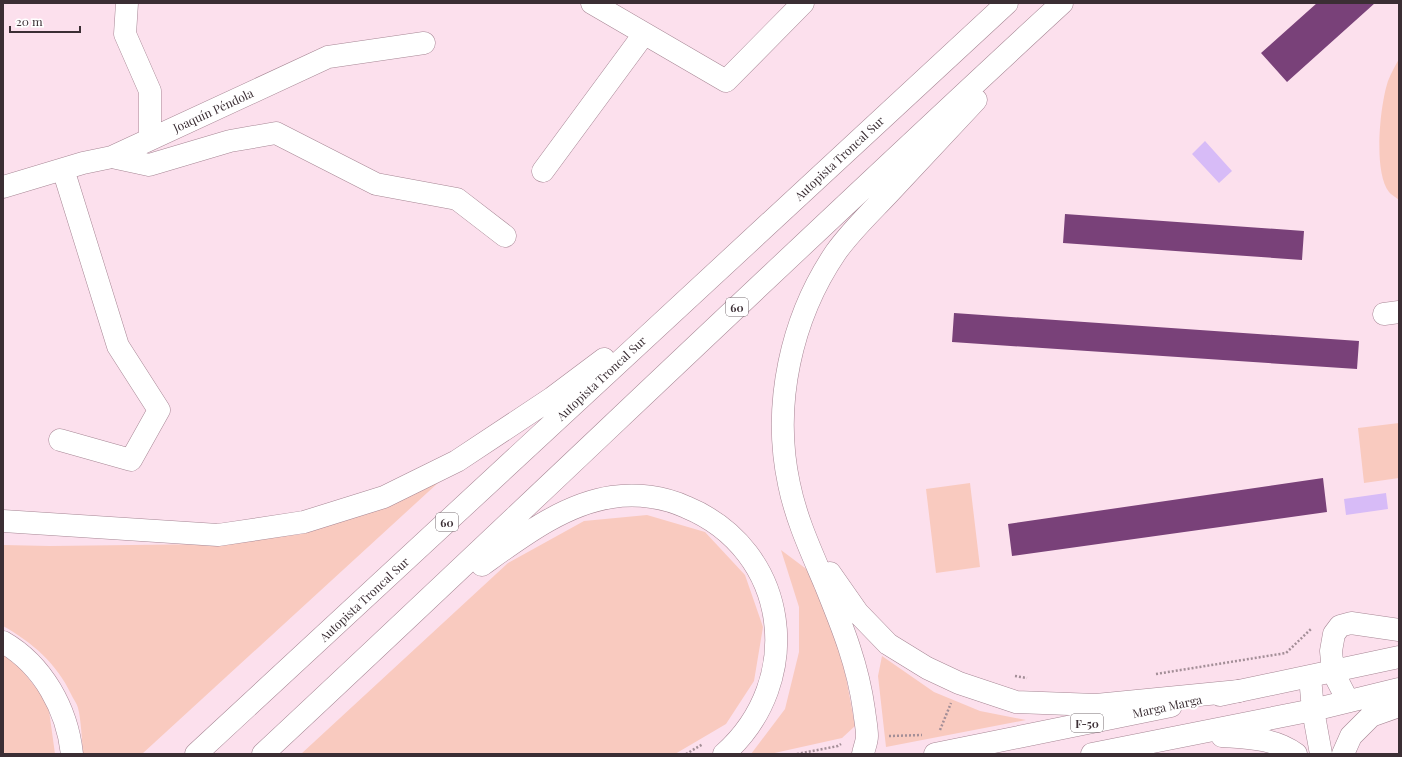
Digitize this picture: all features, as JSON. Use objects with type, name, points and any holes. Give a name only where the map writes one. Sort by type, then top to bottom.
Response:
[{"type":"main road","points":[[127,3],[125,34],[150,91],[150,139]]},
{"type":"main road","points":[[592,3],[726,81],[803,3]]},
{"type":"main road","name":"Autopista Troncal Sur","points":[[196,754],[1007,3]]},
{"type":"main road","name":"60","points":[[263,754],[887,165],[1062,3]]},
{"type":"main road","points":[[863,754],[867,736],[858,677],[844,631],[805,537],[788,483],[784,456],[784,400],[787,372],[794,340],[805,309],[836,252],[857,227],[1067,3]]},
{"type":"main road","points":[[544,171],[644,34]]},
{"type":"main road","name":"Joaquín Péndola","points":[[3,186],[83,163],[112,157],[328,57],[424,43]]},
{"type":"main road","points":[[112,157],[149,165],[230,141],[276,133],[376,184],[457,199],[505,236]]},
{"type":"main road","points":[[60,440],[130,460],[159,410],[118,346],[63,169]]},
{"type":"main road","points":[[3,521],[218,535],[304,522],[384,497],[457,461],[545,403],[698,289]]},
{"type":"main road","points":[[414,613],[519,538],[573,508],[593,501],[614,497],[635,496],[656,498],[676,503],[695,511],[714,521],[725,530],[744,550],[756,567],[766,586],[776,627],[774,670],[768,690],[760,709],[749,727],[735,744],[724,754]]},
{"type":"main road","points":[[805,537],[858,613],[888,644],[927,668],[959,683],[1016,702],[1089,705],[1239,691]]},
{"type":"main road","points":[[1348,701],[1333,672],[1331,651],[1334,634],[1340,626],[1351,623],[1399,630]]},
{"type":"main road","points":[[3,642],[26,659],[41,676],[54,695],[64,715],[70,737],[72,754]]},
{"type":"main road","name":"Marga Marga","points":[[935,754],[1310,677],[1399,657]]},
{"type":"main road","points":[[1310,677],[1313,710],[1321,754]]},
{"type":"main road","points":[[1092,754],[1313,710],[1399,689]]},
{"type":"main road","points":[[1343,754],[1352,736],[1371,716],[1399,706]]},
{"type":"main road","points":[[1191,735],[1252,738],[1276,743],[1296,754]]},
{"type":"path","points":[[1151,675],[1286,653],[1311,628]]},
{"type":"path","points":[[1009,675],[1030,678]]},
{"type":"shaded area","points":[[1399,59],[1399,200],[1390,193],[1384,182],[1381,170],[1380,138],[1385,92],[1389,78]]},
{"type":"shaded area","points":[[1205,141],[1232,171],[1219,183],[1192,154]]},
{"type":"shaded area","points":[[1399,423],[1399,478],[1364,483],[1358,428]]},
{"type":"shaded area","points":[[439,482],[142,754],[83,754],[81,724],[77,704],[59,673],[34,647],[14,632],[3,626],[3,545],[50,546],[214,544],[302,534]]},
{"type":"shaded area","points":[[970,483],[980,567],[936,573],[926,489]]},
{"type":"shaded area","points":[[1386,493],[1388,509],[1346,515],[1344,499]]},
{"type":"shaded area","points":[[647,515],[705,532],[745,575],[763,627],[754,681],[726,724],[675,754],[301,754],[508,563],[584,521]]},
{"type":"shaded area","points":[[781,550],[813,574],[836,635],[846,677],[855,726],[842,738],[770,754],[751,754],[785,709],[799,652],[799,607]]},
{"type":"shaded area","points":[[3,652],[10,655],[48,703],[55,754],[3,754]]},
{"type":"shaded area","points":[[882,656],[934,692],[980,711],[1026,720],[886,747],[878,676]]},
{"type":"building","points":[[1317,3],[1375,3],[1287,82],[1261,53]]},
{"type":"building","points":[[1065,214],[1304,231],[1302,260],[1063,243]]},
{"type":"building","points":[[954,313],[1359,341],[1357,369],[952,342]]},
{"type":"building","points":[[1323,478],[1327,512],[1012,556],[1008,524]]}]
